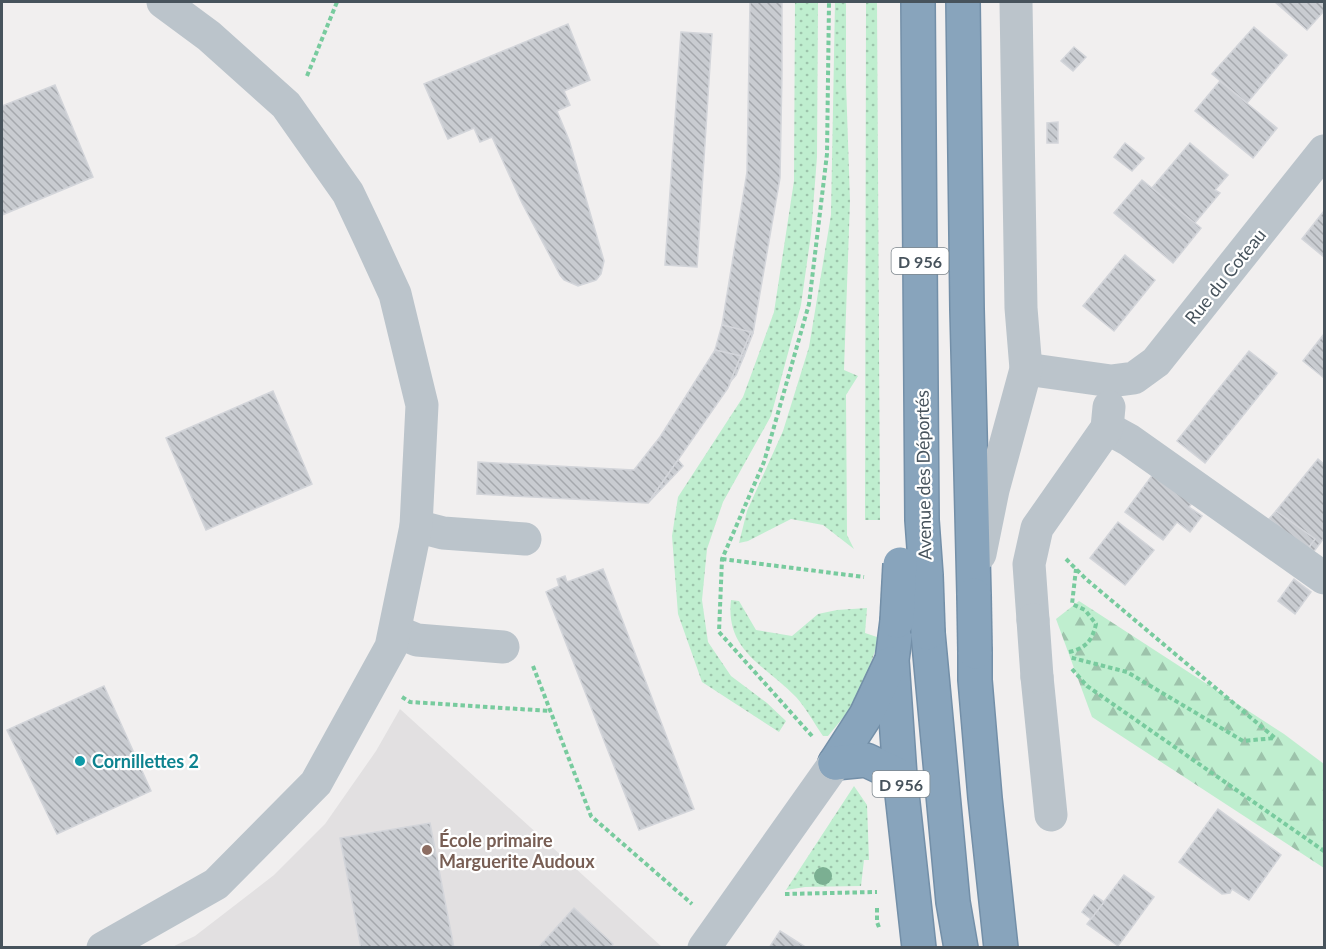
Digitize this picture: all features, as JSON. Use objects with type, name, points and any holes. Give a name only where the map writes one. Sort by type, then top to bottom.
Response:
[{"type":"highway","name":"Avenue des Déportés","points":[[918,2],[922,520],[913,570],[928,633],[953,902],[961,948]]},
{"type":"highway","name":"D 956","points":[[963,2],[975,680],[1001,948]]},
{"type":"highway","name":"D 956","points":[[913,570],[897,621],[892,660],[900,776],[919,948]]},
{"type":"highway","points":[[836,763],[866,715],[892,660]]},
{"type":"highway","points":[[836,763],[866,760],[900,776]]},
{"type":"street","points":[[103,948],[216,884],[316,783],[391,647],[416,526],[422,405],[395,294],[348,193],[286,105],[209,36],[163,2]]},
{"type":"street","points":[[974,590],[993,490],[1026,369],[1021,308],[1016,2]]},
{"type":"street","name":"Rue du Coteau","points":[[1111,381],[1134,378],[1156,362],[1324,151]]},
{"type":"street","points":[[1026,369],[1111,381],[1107,428],[1037,528],[1029,564],[1033,620],[1048,666],[1052,815]]},
{"type":"street","points":[[1107,428],[1129,440],[1324,578]]},
{"type":"street","points":[[416,526],[443,533],[525,540]]},
{"type":"street","points":[[395,631],[417,640],[503,647]]},
{"type":"street","points":[[704,948],[836,763]]},
{"type":"path","points":[[306,77],[337,2]]},
{"type":"path","points":[[812,737],[719,632],[722,558],[764,462],[809,304],[827,154],[829,2]]},
{"type":"path","points":[[1037,528],[1076,569],[1275,738],[1243,741],[1127,672],[1048,666]]},
{"type":"path","points":[[722,558],[870,578]]},
{"type":"path","points":[[1067,653],[1086,646],[1093,636],[1096,624],[1085,610],[1072,604],[1076,569]]},
{"type":"path","points":[[503,647],[528,654],[591,816],[699,910]]},
{"type":"path","points":[[1066,663],[1087,686],[1324,851]]},
{"type":"path","points":[[396,693],[410,702],[550,711]]},
{"type":"path","points":[[778,894],[877,892]]},
{"type":"shaded area","name":"École primaire Marguerite Audoux","points":[[400,709],[662,947],[170,948],[195,936],[274,875],[325,824],[376,751]]},
{"type":"green space","points":[[795,2],[818,2],[817,157],[811,234],[801,305],[771,416],[723,502],[707,549],[702,600],[708,642],[731,676],[767,703],[786,721],[779,732],[702,682],[678,614],[672,536],[678,497],[743,397],[774,312],[794,181]]},
{"type":"green space","points":[[835,2],[846,2],[850,201],[844,370],[858,376],[846,395],[847,535],[854,549],[823,525],[791,519],[748,541],[739,543],[747,511],[783,431],[809,347],[831,215]]},
{"type":"green space","points":[[866,2],[877,2],[880,520],[865,520]]},
{"type":"green space","points":[[731,600],[739,601],[756,630],[792,636],[818,614],[867,608],[865,633],[880,638],[856,702],[828,736],[823,736],[796,697],[750,656],[741,645],[731,618]]},
{"type":"green space","points":[[1079,601],[1284,734],[1324,764],[1324,868],[1092,717],[1056,619]]},
{"type":"green space","points":[[854,786],[867,805],[869,860],[864,860],[861,886],[805,887],[786,890]]},
{"type":"building","points":[[750,2],[782,2],[780,178],[753,333],[722,325],[747,172]]},
{"type":"building","points":[[1275,2],[1324,2],[1324,11],[1307,30]]},
{"type":"building","points":[[568,24],[590,80],[564,91],[570,105],[557,111],[569,140],[604,261],[601,274],[596,280],[578,286],[564,280],[560,275],[522,203],[492,137],[480,142],[474,128],[448,139],[424,84]]},
{"type":"building","points":[[1254,27],[1287,55],[1247,103],[1212,74]]},
{"type":"building","points":[[681,32],[712,34],[697,267],[665,265]]},
{"type":"building","points":[[1074,47],[1086,57],[1073,71],[1061,61]]},
{"type":"building","points":[[1220,81],[1277,128],[1253,158],[1195,111]]},
{"type":"building","points":[[55,85],[93,177],[2,215],[2,106]]},
{"type":"building","points":[[1058,122],[1058,143],[1047,143],[1047,123]]},
{"type":"building","points":[[1125,143],[1144,158],[1132,171],[1114,157]]},
{"type":"building","points":[[1190,143],[1228,175],[1215,190],[1220,193],[1194,224],[1152,188]]},
{"type":"building","points":[[1142,180],[1201,228],[1173,263],[1114,213]]},
{"type":"building","points":[[1324,211],[1324,257],[1302,239]]},
{"type":"building","points":[[1125,255],[1155,280],[1114,331],[1083,306]]},
{"type":"building","points":[[722,325],[751,332],[741,356],[715,350]]},
{"type":"building","points":[[751,332],[753,333],[744,356],[741,356]]},
{"type":"building","points":[[1324,334],[1324,378],[1303,361]]},
{"type":"building","points":[[715,350],[741,356],[728,388],[648,503],[477,494],[478,462],[634,470],[660,437]]},
{"type":"building","points":[[1249,351],[1277,373],[1205,463],[1177,441]]},
{"type":"building","points":[[741,356],[744,356],[736,375],[730,382]]},
{"type":"building","points":[[273,391],[312,484],[206,530],[166,438]]},
{"type":"building","points":[[1318,459],[1324,464],[1324,538],[1312,554],[1307,550],[1315,539],[1276,511]]},
{"type":"building","points":[[678,460],[683,466],[648,503]]},
{"type":"building","points":[[1154,473],[1193,502],[1189,507],[1202,516],[1190,532],[1177,522],[1163,540],[1125,512]]},
{"type":"building","points":[[1276,511],[1315,539],[1307,550],[1269,519]]},
{"type":"building","points":[[1118,522],[1154,550],[1125,585],[1090,558]]},
{"type":"building","points":[[603,569],[694,809],[639,830],[546,592],[559,586],[557,579],[565,576],[567,582]]},
{"type":"building","points":[[1294,579],[1311,592],[1295,614],[1278,601]]},
{"type":"building","name":"Cornillettes 2","points":[[104,686],[151,791],[57,834],[7,730]]},
{"type":"building","points":[[1218,809],[1281,855],[1249,900],[1232,889],[1230,893],[1222,894],[1179,862]]},
{"type":"building","points":[[430,823],[454,948],[361,948],[340,838]]},
{"type":"building","points":[[1124,875],[1154,897],[1118,946],[1087,924]]},
{"type":"building","points":[[1094,895],[1104,902],[1091,919],[1082,912]]},
{"type":"building","points":[[574,908],[613,944],[610,948],[538,948]]},
{"type":"building","points":[[780,931],[807,948],[769,948]]},
{"type":"place","name":"Cornillettes 2","points":[[80,761]]},
{"type":"place","name":"École primaire Marguerite Audoux","points":[[427,850]]}]
